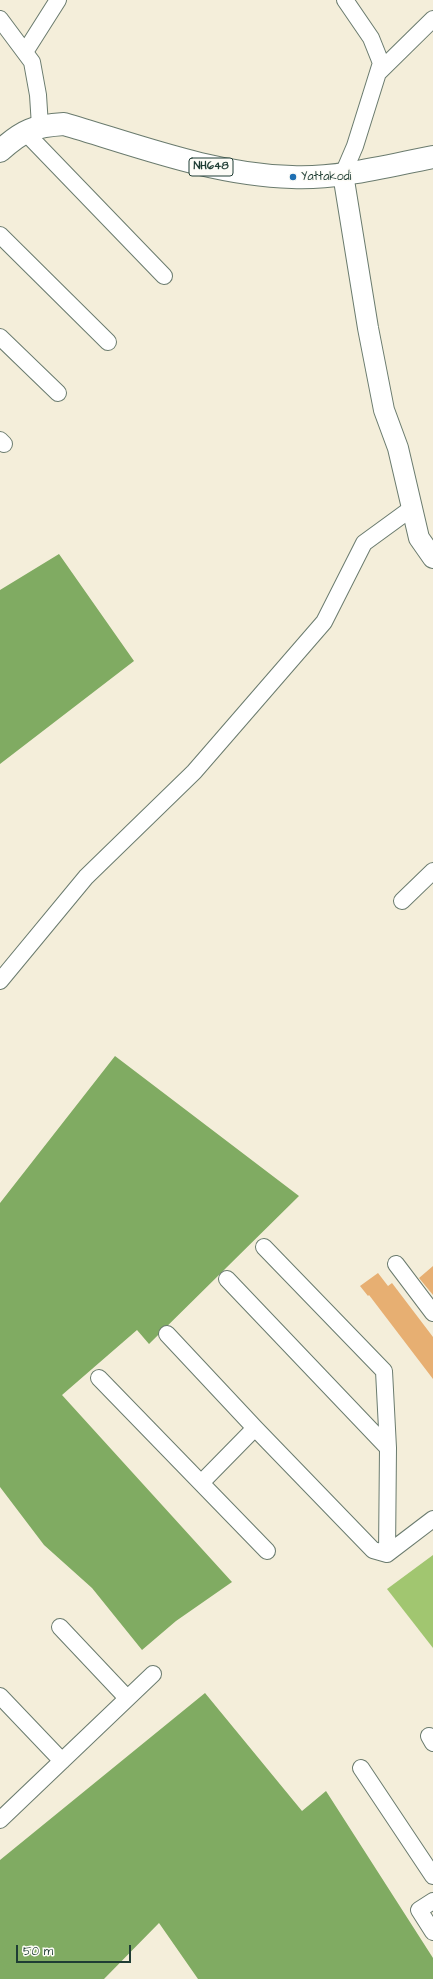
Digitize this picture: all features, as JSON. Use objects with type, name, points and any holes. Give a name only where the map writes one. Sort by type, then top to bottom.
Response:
[{"type":"highway","name":"NH648","points":[[0,151],[18,135],[32,129],[64,124],[208,167],[252,175],[293,177],[343,174],[433,157]]},
{"type":"street","points":[[25,52],[58,0]]},
{"type":"street","points":[[345,0],[371,38],[381,63],[355,146],[343,174],[368,328],[384,410],[398,448],[419,538],[433,558]]},
{"type":"street","points":[[0,19],[32,62],[38,95],[32,129],[164,276]]},
{"type":"street","points":[[378,73],[433,19]]},
{"type":"street","points":[[0,235],[108,342]]},
{"type":"street","points":[[0,337],[58,393]]},
{"type":"street","points":[[0,981],[86,877],[194,772],[324,622],[364,543],[412,508]]},
{"type":"street","points":[[402,901],[433,871]]},
{"type":"street","points":[[264,1247],[384,1371],[388,1448],[387,1554]]},
{"type":"street","points":[[396,1264],[433,1313]]},
{"type":"street","points":[[227,1280],[388,1448]]},
{"type":"street","points":[[167,1334],[373,1550],[387,1554]]},
{"type":"street","points":[[99,1378],[266,1551]]},
{"type":"street","points":[[201,1483],[255,1428]]},
{"type":"street","points":[[387,1554],[433,1519]]},
{"type":"street","points":[[60,1627],[127,1698]]},
{"type":"street","points":[[0,1818],[153,1674]]},
{"type":"street","points":[[0,1696],[62,1761]]},
{"type":"street","points":[[362,1768],[433,1876]]},
{"type":"street","points":[[433,1901],[419,1910],[433,1932]]},
{"type":"green space","points":[[59,554],[134,661],[0,764],[0,590]]},
{"type":"green space","points":[[115,1056],[299,1196],[149,1344],[137,1330],[62,1395],[232,1582],[176,1621],[142,1650],[92,1588],[44,1545],[0,1487],[0,1203]]},
{"type":"green space","points":[[433,1555],[433,1648],[387,1589]]},
{"type":"green space","points":[[205,1693],[302,1811],[326,1791],[433,1958],[433,1979],[198,1979],[159,1923],[104,1979],[0,1979],[0,1860]]},
{"type":"building","points":[[433,1266],[433,1295],[419,1278]]},
{"type":"building","points":[[378,1273],[388,1286],[392,1283],[433,1337],[433,1379],[369,1295],[368,1296],[360,1286]]},
{"type":"place","name":"Yattakodi","points":[[293,177]]}]
